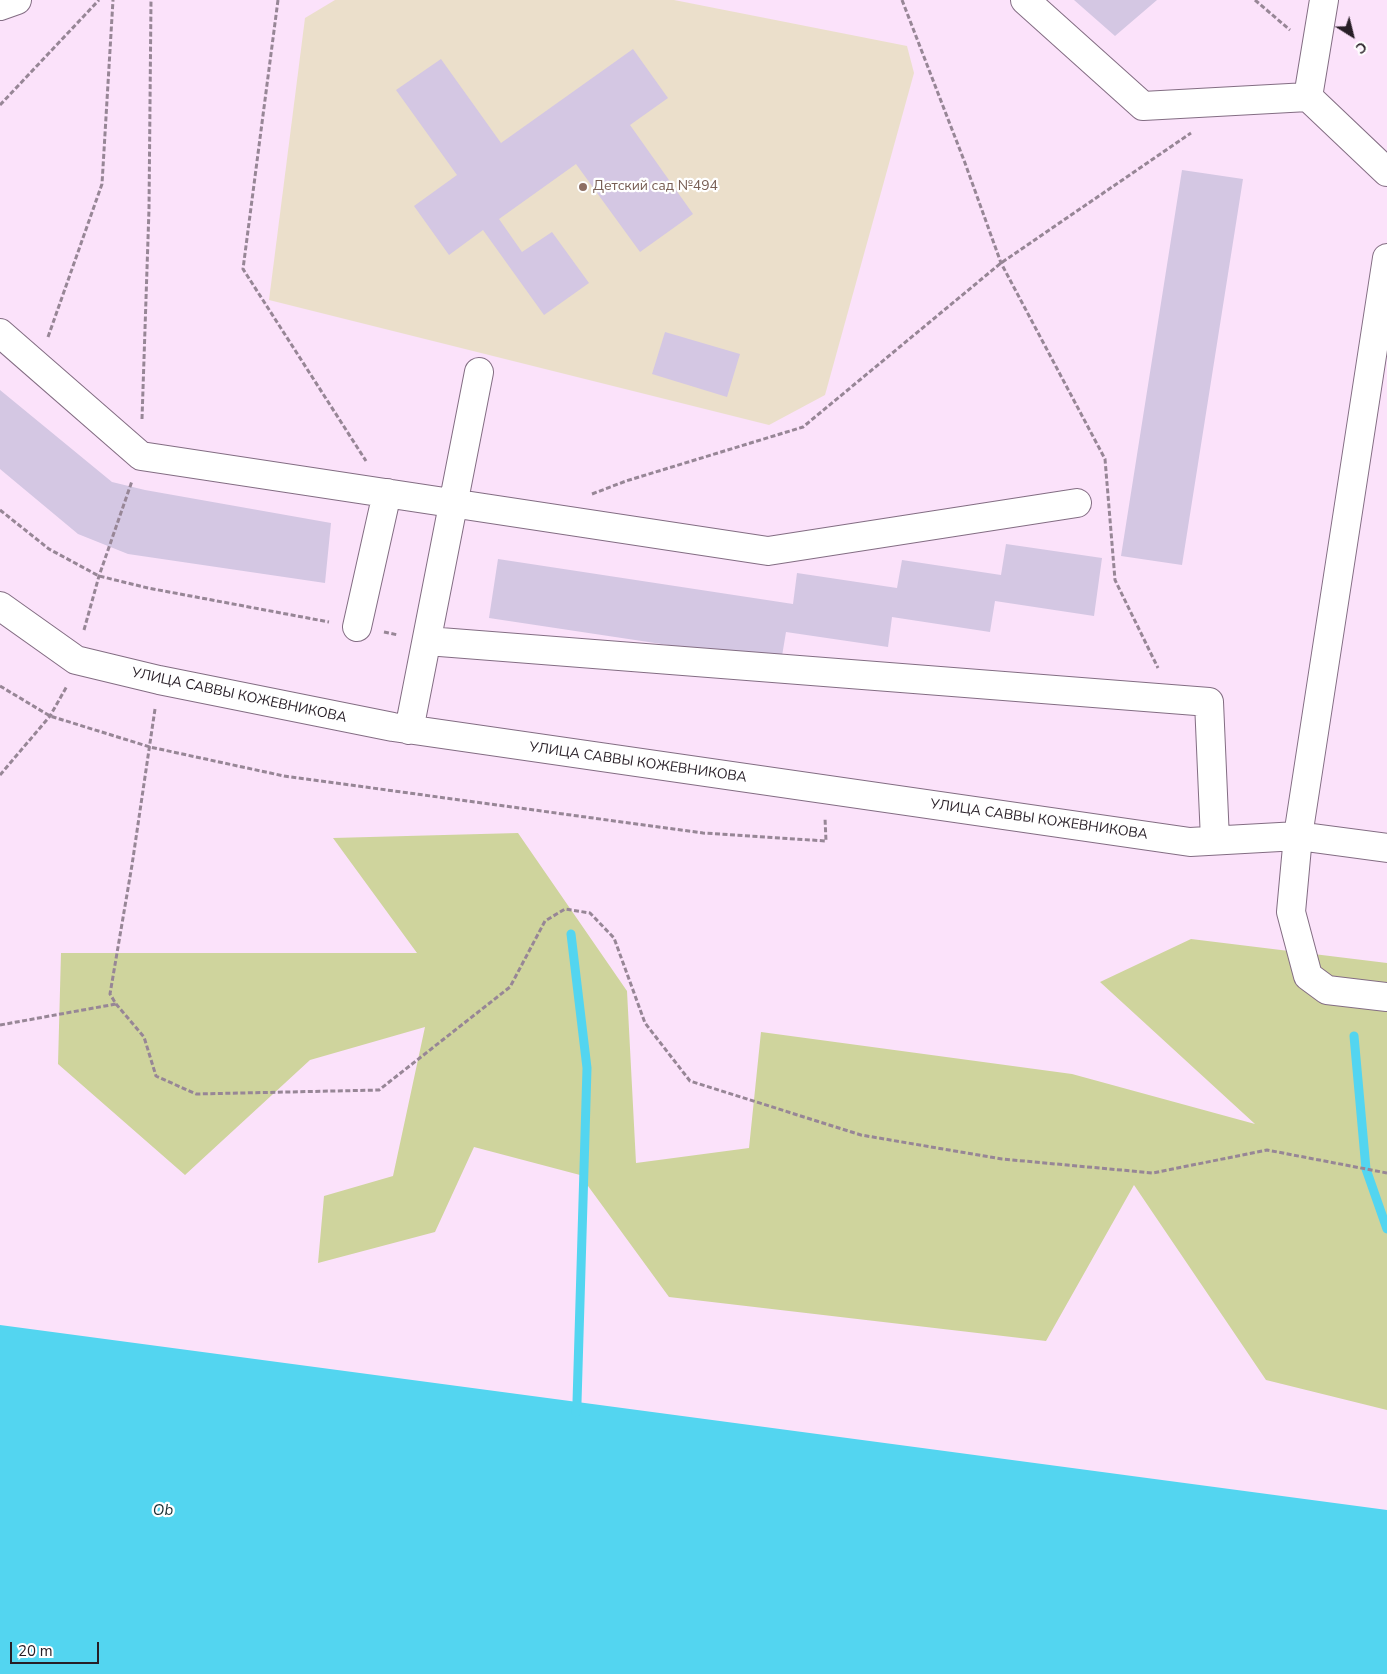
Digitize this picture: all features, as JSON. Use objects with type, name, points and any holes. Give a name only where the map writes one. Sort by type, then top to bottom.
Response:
[{"type":"street","points":[[0,6],[17,0]]},
{"type":"street","points":[[1025,0],[1143,106],[1308,97],[1387,172]]},
{"type":"street","points":[[1308,97],[1324,0]]},
{"type":"street","points":[[1387,258],[1298,836],[1291,912],[1308,976],[1327,990],[1387,997]]},
{"type":"street","points":[[0,332],[141,456],[768,551],[1077,502]]},
{"type":"street","points":[[409,730],[479,372]]},
{"type":"street","points":[[357,627],[387,493]]},
{"type":"street","name":"УЛИЦА САВВЫ КОЖЕВНИКОВА","points":[[0,606],[76,660],[159,680],[409,730],[1190,842],[1298,836],[1387,848]]},
{"type":"street","points":[[426,640],[1209,702],[1215,840]]},
{"type":"path","points":[[0,105],[99,0]]},
{"type":"path","points":[[38,366],[102,184],[113,0]]},
{"type":"path","points":[[0,774],[50,716],[65,691],[76,660],[99,576],[141,456],[149,209],[151,0]]},
{"type":"path","points":[[278,0],[243,269],[387,493]]},
{"type":"path","points":[[902,0],[965,162],[1001,263],[1105,459],[1115,580],[1173,700]]},
{"type":"path","points":[[1255,0],[1315,52]]},
{"type":"path","points":[[583,497],[626,481],[803,427],[1001,263],[1198,129]]},
{"type":"path","points":[[0,510],[49,549],[99,576],[148,588],[426,640]]},
{"type":"path","points":[[159,680],[132,865],[110,994],[144,1037],[156,1076],[196,1094],[379,1090],[510,987],[545,921],[565,909],[590,913],[614,938],[645,1023],[690,1081],[862,1135],[1002,1159],[1153,1173],[1267,1150],[1387,1173]]},
{"type":"path","points":[[0,686],[50,716],[150,747],[284,776],[703,833],[826,841],[824,789]]},
{"type":"path","points":[[0,1025],[116,1004]]},
{"type":"shaded area","name":"Детский сад №494","points":[[335,0],[674,0],[907,46],[914,73],[825,395],[769,425],[269,300],[305,18]]},
{"type":"green space","points":[[518,833],[627,991],[636,1163],[749,1148],[761,1032],[1072,1074],[1255,1124],[1100,982],[1191,939],[1387,963],[1387,1410],[1266,1380],[1134,1185],[1046,1341],[669,1297],[580,1175],[474,1147],[435,1232],[318,1263],[324,1196],[393,1176],[425,1027],[310,1060],[185,1175],[58,1064],[61,953],[417,953],[333,838]]},
{"type":"water","name":"Ob","points":[[0,1325],[1387,1510],[1387,1674],[0,1674]]},
{"type":"building","points":[[1074,0],[1157,0],[1115,36]]},
{"type":"building","points":[[633,49],[668,98],[630,125],[693,214],[640,252],[576,164],[499,219],[522,252],[552,232],[589,283],[544,315],[483,230],[449,255],[414,206],[457,175],[396,90],[441,59],[501,143]]},
{"type":"building","points":[[1182,170],[1243,179],[1182,565],[1121,556]]},
{"type":"building","points":[[665,332],[740,354],[727,397],[652,374]]},
{"type":"building","points":[[0,390],[112,482],[145,490],[331,523],[325,583],[128,554],[78,534],[0,469]]},
{"type":"building","points":[[1006,544],[1102,558],[1094,616],[995,601],[990,632],[892,617],[888,647],[786,632],[781,662],[489,618],[498,559],[793,604],[797,573],[897,588],[902,560],[1001,575]]},
{"type":"waterway","points":[[571,934],[587,1068],[576,1412]]},
{"type":"waterway","points":[[1354,1036],[1366,1169],[1387,1229]]},
{"type":"place","name":"Детский сад №494","points":[[583,187]]}]
